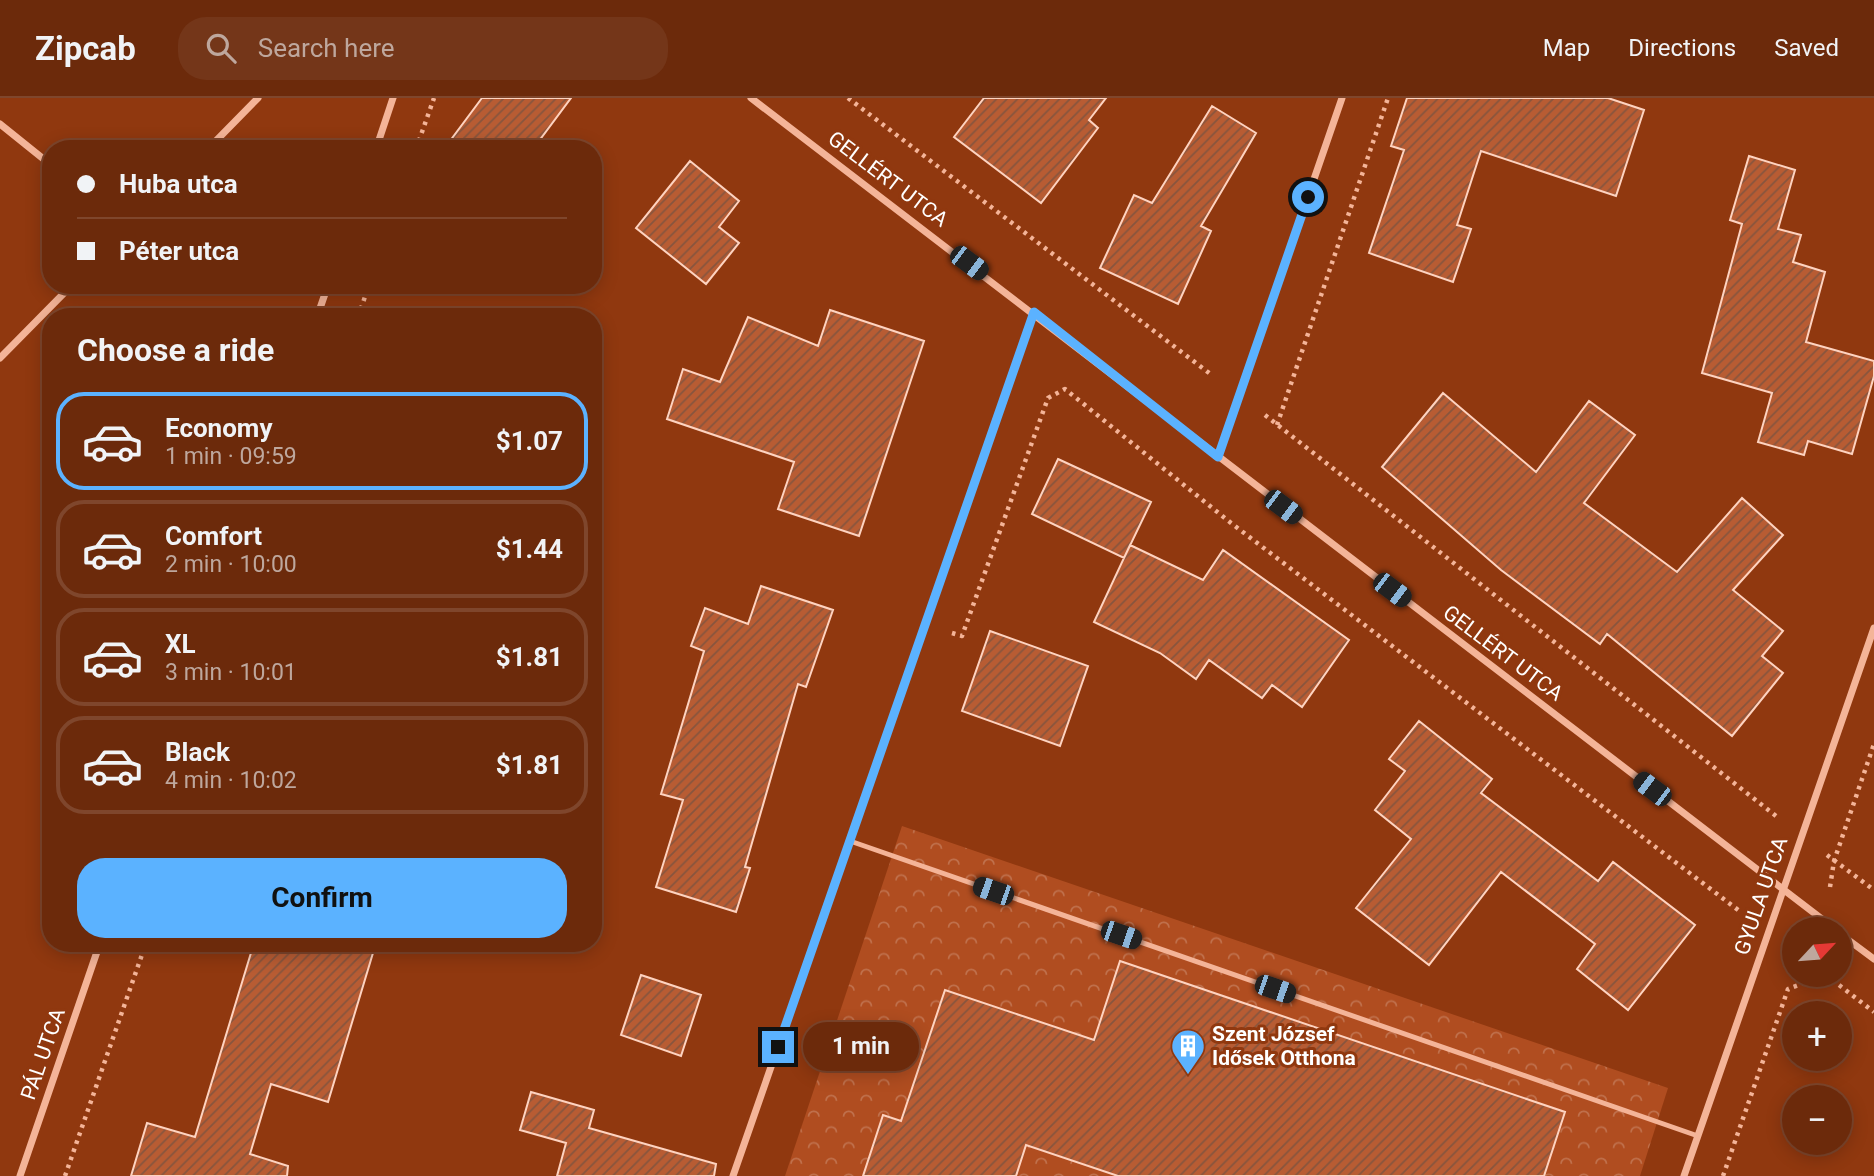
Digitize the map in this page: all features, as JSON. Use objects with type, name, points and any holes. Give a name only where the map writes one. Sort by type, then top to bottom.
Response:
[{"type":"street","points":[[217,140],[258,98]]},
{"type":"street","points":[[379,140],[393,98]]},
{"type":"street","name":"GELLÉRT UTCA","points":[[751,98],[1034,312],[1218,457],[1818,917]]},
{"type":"street","points":[[1218,457],[1342,98]]},
{"type":"street","points":[[0,124],[42,158]]},
{"type":"street","points":[[49,308],[63,294]]},
{"type":"street","points":[[733,1176],[1034,312]]},
{"type":"street","points":[[0,358],[42,315]]},
{"type":"street","name":"GYULA UTCA","points":[[1684,1176],[1874,628]]},
{"type":"street","points":[[1852,943],[1874,959]]},
{"type":"street","name":"PÁL UTCA","points":[[20,1176],[97,952]]},
{"type":"lane","points":[[850,841],[1698,1136]]},
{"type":"path","points":[[419,140],[434,98]]},
{"type":"path","points":[[848,98],[1240,396],[1801,836],[1874,890]]},
{"type":"path","points":[[1277,425],[1388,98]]},
{"type":"path","points":[[1002,520],[1048,398],[1065,389],[1231,523],[1767,932]]},
{"type":"path","points":[[1826,917],[1834,861],[1874,744]]},
{"type":"path","points":[[65,1176],[143,952]]},
{"type":"path","points":[[1723,1176],[1788,989],[1826,975],[1874,1012]]},
{"type":"green space","points":[[902,826],[1668,1088],[1640,1176],[785,1176]]},
{"type":"building","points":[[482,98],[571,98],[540,140],[451,140]]},
{"type":"building","points":[[984,98],[1106,98],[1089,120],[1098,128],[1041,203],[954,137]]},
{"type":"building","points":[[1407,98],[1608,98],[1644,110],[1616,196],[1481,151],[1457,225],[1471,229],[1453,282],[1369,253],[1404,150],[1391,146]]},
{"type":"building","points":[[1212,106],[1256,133],[1201,226],[1211,231],[1178,304],[1100,268],[1134,195],[1152,203]]},
{"type":"building","points":[[1749,156],[1795,170],[1778,229],[1801,235],[1793,262],[1825,272],[1806,342],[1874,361],[1874,376],[1852,454],[1808,441],[1804,455],[1758,442],[1772,393],[1702,373],[1742,224],[1730,220]]},
{"type":"building","points":[[690,161],[739,201],[719,227],[739,243],[706,284],[636,228]]},
{"type":"building","points":[[830,310],[924,341],[859,536],[778,509],[794,462],[667,419],[683,369],[720,382],[748,317],[818,346]]},
{"type":"building","points":[[1443,393],[1536,472],[1589,401],[1635,435],[1584,503],[1677,572],[1742,498],[1783,535],[1733,590],[1783,631],[1762,656],[1783,673],[1732,736],[1607,634],[1600,644],[1501,570],[1382,467]]},
{"type":"building","points":[[1058,459],[1151,502],[1124,558],[1032,514]]},
{"type":"building","points":[[1130,545],[1203,580],[1223,550],[1349,640],[1302,707],[1272,685],[1262,698],[1209,660],[1196,679],[1160,653],[1094,622]]},
{"type":"building","points":[[761,586],[833,610],[806,687],[798,684],[745,867],[750,868],[736,912],[656,887],[683,800],[661,794],[704,651],[691,646],[705,608],[748,624]]},
{"type":"building","points":[[990,631],[1088,666],[1060,746],[962,711]]},
{"type":"building","points":[[1419,721],[1492,779],[1481,793],[1598,881],[1613,862],[1695,925],[1628,1010],[1577,969],[1595,944],[1501,872],[1429,965],[1356,908],[1411,839],[1375,810],[1405,771],[1389,759]]},
{"type":"building","points":[[251,952],[373,952],[328,1102],[271,1084],[250,1154],[288,1166],[287,1176],[131,1176],[147,1123],[195,1137]]},
{"type":"building","name":"Szent József Idősek Otthona","points":[[1120,961],[1565,1112],[1544,1176],[1118,1176],[1026,1145],[1016,1176],[863,1176],[883,1115],[901,1121],[945,990],[1094,1040]]},
{"type":"building","points":[[641,975],[701,995],[681,1056],[621,1035]]},
{"type":"building","points":[[531,1092],[594,1110],[589,1128],[716,1164],[714,1176],[557,1176],[566,1143],[520,1130]]},
{"type":"place","name":"Szent József Idősek Otthona","points":[[1188,1076]]},
{"type":"route","points":[[778,1047],[1034,312],[1218,457],[1308,197]]}]
